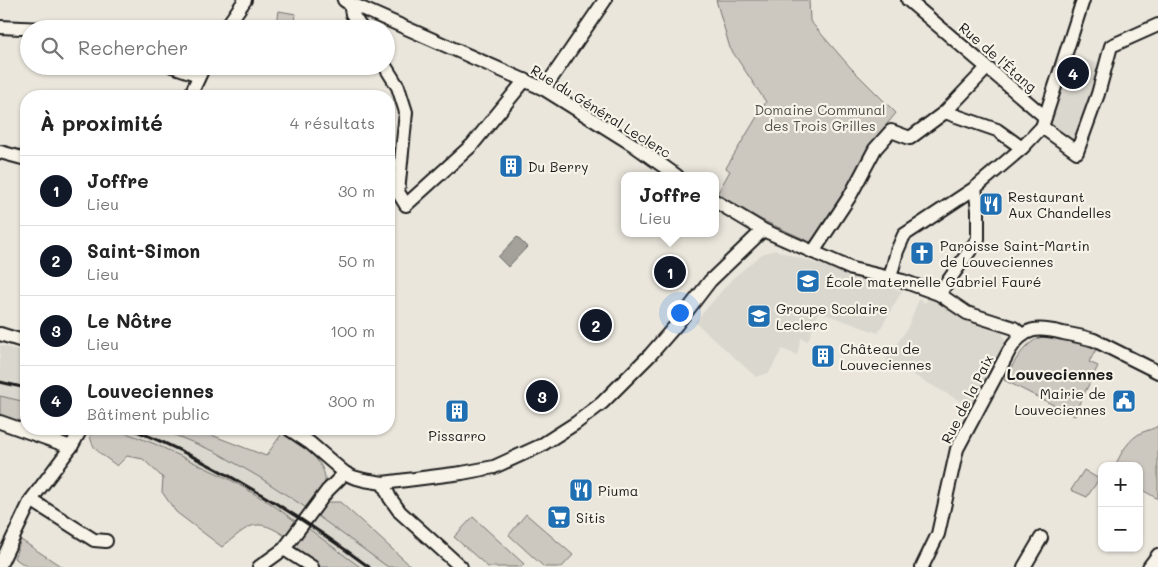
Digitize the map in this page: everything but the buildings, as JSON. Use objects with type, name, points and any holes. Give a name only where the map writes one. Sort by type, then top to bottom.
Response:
[{"type":"street","points":[[231,20],[245,0]]},
{"type":"street","points":[[544,90],[605,0]]},
{"type":"street","name":"Rue de l'Étang","points":[[908,0],[987,68],[1077,152],[1098,94],[1110,46],[1158,25]]},
{"type":"street","points":[[890,278],[897,251],[904,235],[975,188],[1022,148],[1043,122],[1083,0]]},
{"type":"street","points":[[347,2],[356,20]]},
{"type":"street","name":"Rue du Général Leclerc","points":[[347,2],[388,20]]},
{"type":"street","name":"Rue du Général Leclerc","points":[[395,23],[544,90],[635,146],[671,172]]},
{"type":"street","points":[[0,27],[20,28]]},
{"type":"street","points":[[814,252],[850,196],[876,149],[891,131],[910,138],[945,112],[987,68]]},
{"type":"street","points":[[193,90],[199,75]]},
{"type":"street","points":[[391,75],[398,87],[406,112],[395,179]]},
{"type":"street","points":[[395,193],[406,205],[472,145],[525,80]]},
{"type":"street","points":[[945,112],[997,130],[1022,148]]},
{"type":"street","points":[[0,152],[20,157]]},
{"type":"street","points":[[939,294],[978,239],[978,210],[975,188]]},
{"type":"street","points":[[719,203],[763,230],[852,269],[890,278],[939,294],[967,313],[1014,328],[1022,335],[1033,330],[1042,329],[1086,337],[1158,372]]},
{"type":"street","points":[[298,435],[345,473],[364,480],[383,482],[462,473],[494,467],[540,446],[576,424],[602,403],[650,355],[710,281],[763,230]]},
{"type":"street","points":[[0,334],[20,340]]},
{"type":"street","name":"Rue de la Paix","points":[[922,567],[938,534],[957,449],[1009,351],[1022,335]]},
{"type":"street","points":[[0,422],[20,429]]},
{"type":"street","points":[[36,435],[70,447]]},
{"type":"street","points":[[0,563],[30,500],[77,435]]},
{"type":"street","points":[[259,567],[284,549],[327,491],[345,473]]},
{"type":"street","points":[[383,482],[390,498],[400,512],[461,567]]},
{"type":"street","points":[[30,500],[94,540],[106,540]]},
{"type":"street","points":[[1024,567],[1041,538]]},
{"type":"street","points":[[284,549],[312,567]]},
{"type":"street","points":[[1149,567],[1158,555]]},
{"type":"shaded area","points":[[1069,55],[1101,64],[1079,143],[1074,144],[1047,122]]},
{"type":"shaded area","points":[[517,237],[527,247],[508,267],[498,257]]},
{"type":"shaded area","name":"Groupe Scolaire Leclerc","points":[[775,250],[902,291],[878,333],[819,312],[808,341],[801,338],[797,355],[782,349],[769,373],[756,377],[695,322],[732,279],[762,254]]},
{"type":"shaded area","points":[[930,295],[970,318],[1002,331],[1006,344],[971,407],[886,360],[907,329],[919,299],[925,303]]},
{"type":"shaded area","points":[[0,345],[20,351],[20,424],[0,417]]},
{"type":"shaded area","points":[[120,435],[204,435],[309,510],[330,502],[340,502],[412,567],[318,567],[305,529]]},
{"type":"green space","name":"Domaine Communal des Trois Grilles","points":[[716,0],[809,0],[810,21],[850,67],[896,113],[870,145],[815,244],[762,220],[719,195],[719,190],[730,171],[726,168],[766,102],[730,48]]},
{"type":"green space","points":[[279,11],[296,14],[295,20],[278,20]]},
{"type":"green space","points":[[1045,336],[1097,348],[1089,362],[1098,366],[1075,416],[1004,380],[1025,348]]},
{"type":"green space","points":[[0,396],[20,401],[20,424],[0,417]]},
{"type":"green space","points":[[1158,426],[1158,499],[1143,490],[1143,462],[1117,462],[1123,451],[1134,438]]},
{"type":"green space","points":[[132,435],[155,444],[229,479],[270,503],[298,523],[288,538],[277,531],[260,525],[246,528],[222,547],[176,512],[162,492],[163,478],[143,459],[127,456],[117,466],[94,447],[90,436]]},
{"type":"green space","points":[[175,435],[212,435],[266,456],[281,435],[287,435],[306,449],[319,463],[324,471],[323,490],[308,509],[216,452]]},
{"type":"green space","points":[[1084,470],[1098,478],[1087,497],[1071,490]]},
{"type":"green space","points":[[340,502],[412,567],[388,567],[315,514],[322,504]]},
{"type":"green space","points":[[526,514],[573,555],[562,567],[544,567],[509,535]]},
{"type":"green space","points":[[473,517],[524,564],[521,567],[488,567],[454,537]]},
{"type":"green space","points":[[305,529],[309,529],[360,567],[318,567],[296,550],[295,544]]},
{"type":"green space","points":[[21,540],[62,567],[28,567],[14,558]]},
{"type":"railway","points":[[0,382],[20,387]]},
{"type":"railway","points":[[146,435],[195,458],[284,508],[369,567]]},
{"type":"place","name":"Louveciennes","points":[[1073,73]]},
{"type":"place","name":"Du Berry","points":[[511,166]]},
{"type":"place","name":"Restaurant Aux Chandelles","points":[[991,204]]},
{"type":"place","name":"Paroisse Saint-Martin de Louveciennes","points":[[922,253]]},
{"type":"place","name":"Joffre","points":[[670,272]]},
{"type":"place","name":"École maternelle Gabriel Fauré","points":[[808,281]]},
{"type":"place","name":"Groupe Scolaire Leclerc","points":[[759,316]]},
{"type":"place","name":"Saint-Simon","points":[[596,325]]},
{"type":"place","name":"Château de Louveciennes","points":[[823,356]]},
{"type":"place","name":"Le Nôtre","points":[[542,396]]},
{"type":"place","name":"Mairie de Louveciennes","points":[[1124,401]]},
{"type":"place","name":"Pissarro","points":[[457,411]]},
{"type":"place","name":"Piuma","points":[[581,490]]},
{"type":"place","name":"Sitis","points":[[559,517]]},
{"type":"district","name":"Louveciennes","points":[[1060,373]]}]
